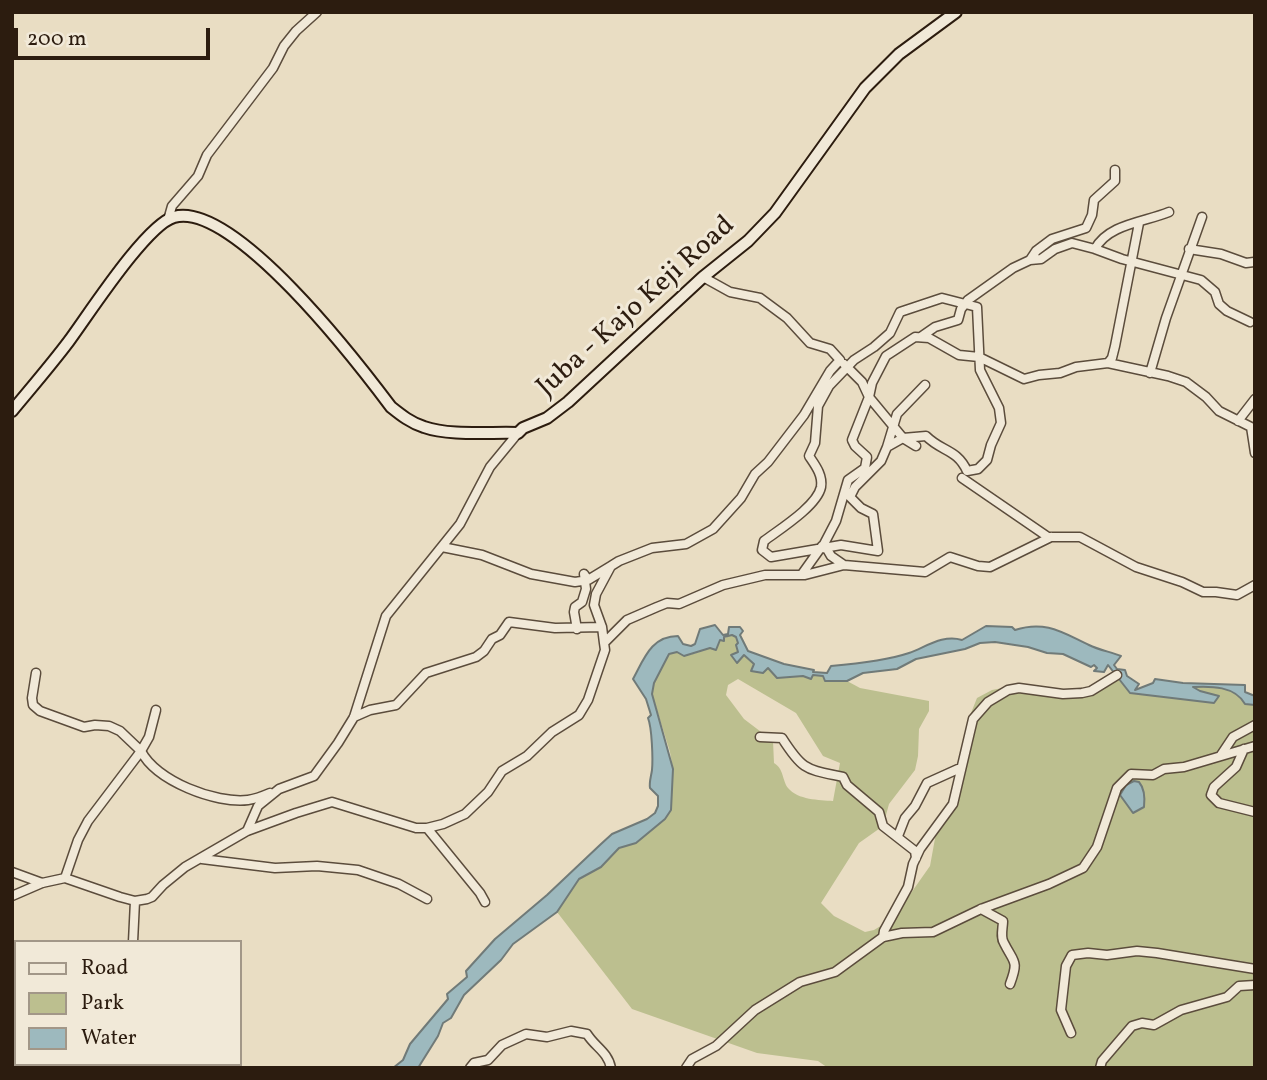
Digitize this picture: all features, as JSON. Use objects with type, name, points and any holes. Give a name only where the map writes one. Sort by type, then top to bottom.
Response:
[{"type":"main road","name":"Juba - Kajo Keji Road","points":[[518,433],[523,428],[547,418],[568,402],[703,277],[748,241],[775,213],[865,88],[899,54],[956,12]]},
{"type":"main road","points":[[12,411],[139,247],[168,220],[185,215],[220,226],[240,241],[308,305],[391,407],[408,420],[426,428],[518,433]]},
{"type":"street","points":[[168,220],[172,206],[198,176],[207,155],[273,68],[284,46],[317,12]]},
{"type":"street","points":[[1030,260],[1036,251],[1052,239],[1086,228],[1092,215],[1094,200],[1115,181],[1115,170]]},
{"type":"street","points":[[1095,249],[1098,243],[1114,230],[1169,212]]},
{"type":"street","points":[[1150,373],[1189,249],[1202,217]]},
{"type":"street","points":[[1108,363],[1115,346],[1139,223]]},
{"type":"street","points":[[922,337],[935,327],[958,320],[961,309],[968,300],[1013,268],[1030,260],[1041,259],[1055,249],[1072,243],[1201,280],[1215,292],[1219,304],[1227,311],[1250,322]]},
{"type":"street","points":[[1189,249],[1221,254],[1246,263],[1255,262]]},
{"type":"street","points":[[703,277],[730,292],[760,298],[787,318],[810,343],[830,349],[862,382],[869,397],[903,438],[916,446]]},
{"type":"street","points":[[887,447],[903,438],[926,436],[938,448],[951,451],[961,458],[967,471],[978,469],[987,460],[990,444],[1002,423],[999,408],[981,370],[977,307],[942,298],[900,312],[890,333],[854,360],[829,386],[818,406],[814,428],[815,443],[809,456],[818,469],[821,485],[816,499],[764,541],[762,550],[771,557],[841,545],[878,551],[873,514],[861,508],[850,497],[855,487],[881,461],[897,414],[925,385]]},
{"type":"street","points":[[802,574],[824,544],[840,509],[848,480],[865,468],[867,457],[852,440],[873,383],[886,356],[915,337],[929,338],[959,355],[979,357],[1024,379],[1108,363],[1186,383],[1206,397],[1219,411],[1251,427],[1255,453]]},
{"type":"street","points":[[442,547],[482,555],[531,574],[575,582],[587,580],[619,561],[652,548],[686,544],[713,528],[741,498],[755,474],[768,462],[804,415],[830,371],[840,360]]},
{"type":"street","points":[[1238,421],[1255,399]]},
{"type":"street","points":[[36,673],[32,698],[33,705],[40,711],[84,727],[109,726],[120,731],[161,774],[178,785],[203,793],[247,800],[318,773],[354,717],[386,616],[460,524],[490,467],[518,433]]},
{"type":"street","points":[[962,478],[1045,536],[1080,537],[1136,567],[1203,592],[1237,595],[1255,585]]},
{"type":"street","points":[[604,643],[627,620],[657,607],[679,604],[723,585],[765,575],[802,574],[844,565],[925,572],[950,557],[990,567],[1051,537]]},
{"type":"street","points":[[824,544],[831,556],[844,565]]},
{"type":"street","points":[[12,896],[42,883],[65,878],[135,901],[152,897],[173,877],[247,831],[332,802],[416,828],[443,824],[465,814],[488,792],[502,771],[522,760],[552,732],[579,715],[588,701],[605,650],[602,627],[594,605],[596,594],[611,566]]},
{"type":"street","points":[[577,629],[574,612],[575,607],[582,602],[586,589],[584,574],[587,580]]},
{"type":"street","points":[[354,717],[370,710],[396,705],[426,673],[476,657],[492,639],[500,635],[509,622],[538,627],[602,627]]},
{"type":"street","points":[[883,937],[908,887],[916,858],[953,804],[962,761],[967,751],[971,722],[989,702],[1013,689],[1063,694],[1086,692],[1117,675]]},
{"type":"street","points":[[65,878],[88,821],[141,751],[149,737],[156,710]]},
{"type":"street","points":[[1221,755],[1233,737],[1255,725]]},
{"type":"street","points":[[760,737],[782,738],[799,764],[843,776],[847,785],[878,812],[883,826],[915,851],[916,858]]},
{"type":"street","points":[[686,1068],[692,1059],[716,1046],[755,1010],[800,982],[835,972],[883,937],[933,932],[981,909],[1049,884],[1083,868],[1097,847],[1118,788],[1131,774],[1153,775],[1164,769],[1184,767],[1255,746]]},
{"type":"street","points":[[1244,749],[1236,767],[1214,787],[1211,795],[1219,803],[1255,812]]},
{"type":"street","points":[[898,836],[905,818],[927,783],[958,769]]},
{"type":"street","points":[[247,831],[258,806],[279,789]]},
{"type":"street","points":[[427,828],[485,902]]},
{"type":"street","points":[[202,859],[275,868],[317,866],[358,870],[399,884],[427,899]]},
{"type":"street","points":[[12,872],[42,883]]},
{"type":"street","points":[[133,940],[135,901]]},
{"type":"street","points":[[981,909],[1003,921],[1002,942],[1016,960],[1016,970],[1010,984]]},
{"type":"street","points":[[888,923],[902,933]]},
{"type":"street","points":[[1071,1033],[1061,1010],[1066,966],[1072,955],[1107,955],[1136,951],[1255,969]]},
{"type":"street","points":[[1100,1068],[1102,1061],[1132,1026],[1142,1023],[1154,1025],[1190,1007],[1227,997],[1239,986],[1255,985]]},
{"type":"street","points":[[470,1068],[474,1063],[488,1060],[502,1045],[526,1034],[547,1037],[571,1031],[587,1034],[594,1046],[606,1052],[611,1068]]},
{"type":"green space","points":[[728,636],[736,637],[741,659],[743,654],[754,664],[751,671],[762,673],[768,668],[778,678],[823,676],[833,682],[847,681],[860,688],[929,701],[929,711],[919,729],[915,770],[889,804],[883,826],[859,843],[821,903],[834,916],[865,932],[887,922],[930,866],[936,833],[954,787],[968,734],[969,718],[977,698],[992,690],[1018,685],[1059,690],[1092,689],[1115,676],[1108,665],[1131,693],[1214,703],[1219,696],[1191,686],[1214,687],[1229,690],[1245,704],[1255,705],[1255,1068],[828,1068],[818,1061],[757,1053],[632,1009],[557,912],[579,879],[601,867],[619,848],[636,843],[673,788],[670,752],[652,694],[664,660],[669,654],[677,652],[685,656],[704,650]],"holes":[[[738,679],[796,713],[823,756],[840,763],[833,801],[803,797],[788,788],[780,768],[774,763],[773,741],[744,719],[726,695],[728,685]]]},
{"type":"water","points":[[715,625],[723,635],[728,634],[729,627],[740,627],[743,631],[740,635],[748,651],[784,664],[827,673],[831,666],[901,655],[941,640],[962,640],[986,626],[1012,627],[1015,630],[1045,627],[1121,656],[1114,665],[1117,669],[1125,670],[1127,676],[1139,684],[1135,690],[1153,683],[1155,679],[1183,683],[1245,685],[1245,692],[1255,696],[1255,705],[1245,704],[1229,690],[1215,687],[1193,687],[1219,696],[1214,703],[1130,693],[1108,665],[1104,672],[1094,671],[1097,668],[1094,665],[1091,667],[1063,654],[995,642],[980,643],[965,649],[916,659],[897,669],[863,673],[847,681],[825,681],[823,676],[813,675],[811,679],[803,676],[777,678],[768,668],[763,673],[751,671],[754,664],[744,655],[737,663],[731,655],[738,652],[736,637],[732,635],[724,637],[724,641],[720,640],[716,650],[710,648],[684,656],[677,652],[669,654],[654,683],[652,694],[673,769],[671,810],[665,819],[636,843],[619,848],[601,867],[579,879],[557,912],[513,944],[501,960],[464,995],[451,1018],[443,1023],[418,1068],[393,1068],[403,1060],[410,1044],[448,999],[447,994],[467,977],[466,971],[495,939],[612,834],[655,813],[658,796],[650,788],[652,751],[648,718],[651,715],[646,699],[633,679],[650,650],[661,640],[678,636],[683,644],[691,646],[695,644],[700,629]]},
{"type":"water","points":[[1134,781],[1141,785],[1144,807],[1133,813],[1120,795],[1126,785]]}]
